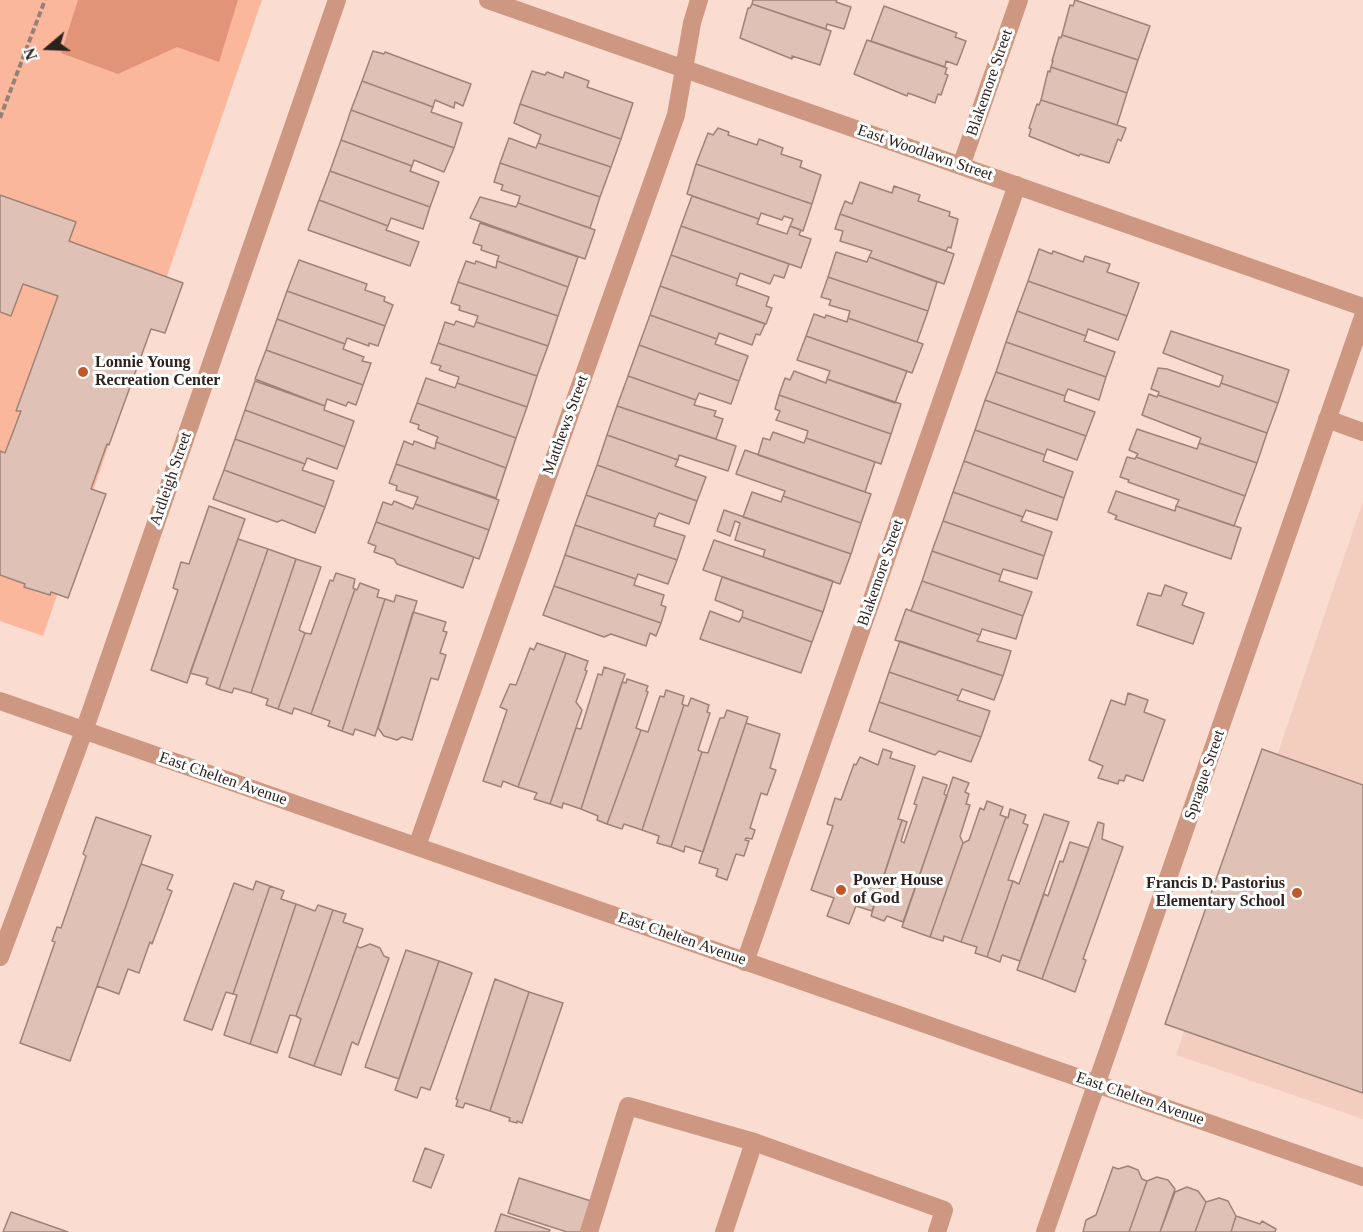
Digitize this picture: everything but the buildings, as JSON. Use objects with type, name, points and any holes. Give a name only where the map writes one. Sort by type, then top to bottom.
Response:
[{"type":"street","name":"Ardleigh Street","points":[[0,957],[84,731],[337,0]]},
{"type":"street","name":"East Woodlawn Street","points":[[488,0],[1363,307]]},
{"type":"street","name":"Matthews Street","points":[[417,846],[676,115],[692,23],[699,0]]},
{"type":"street","name":"Blakemore Street","points":[[961,166],[1019,0]]},
{"type":"street","name":"Blakemore Street","points":[[745,962],[1017,185]]},
{"type":"street","name":"Sprague Street","points":[[1045,1232],[1363,316]]},
{"type":"street","points":[[1328,420],[1363,432]]},
{"type":"street","name":"East Chelten Avenue","points":[[0,701],[1363,1178]]},
{"type":"street","points":[[589,1232],[628,1106],[754,1142],[944,1210],[937,1232]]},
{"type":"street","points":[[724,1232],[754,1142]]},
{"type":"path","points":[[0,118],[45,0]]},
{"type":"shaded area","points":[[0,0],[262,0],[43,636],[0,621]]},
{"type":"shaded area","points":[[78,0],[238,0],[219,62],[177,47],[118,74],[61,53]]},
{"type":"shaded area","name":"Francis D. Pastorius Elementary School","points":[[1363,501],[1363,1119],[1176,1055]]},
{"type":"place","name":"Lonnie Young Recreation Center","points":[[83,372]]},
{"type":"place","name":"Power House of God","points":[[841,890]]},
{"type":"place","name":"Francis D. Pastorius Elementary School","points":[[1297,893]]}]
